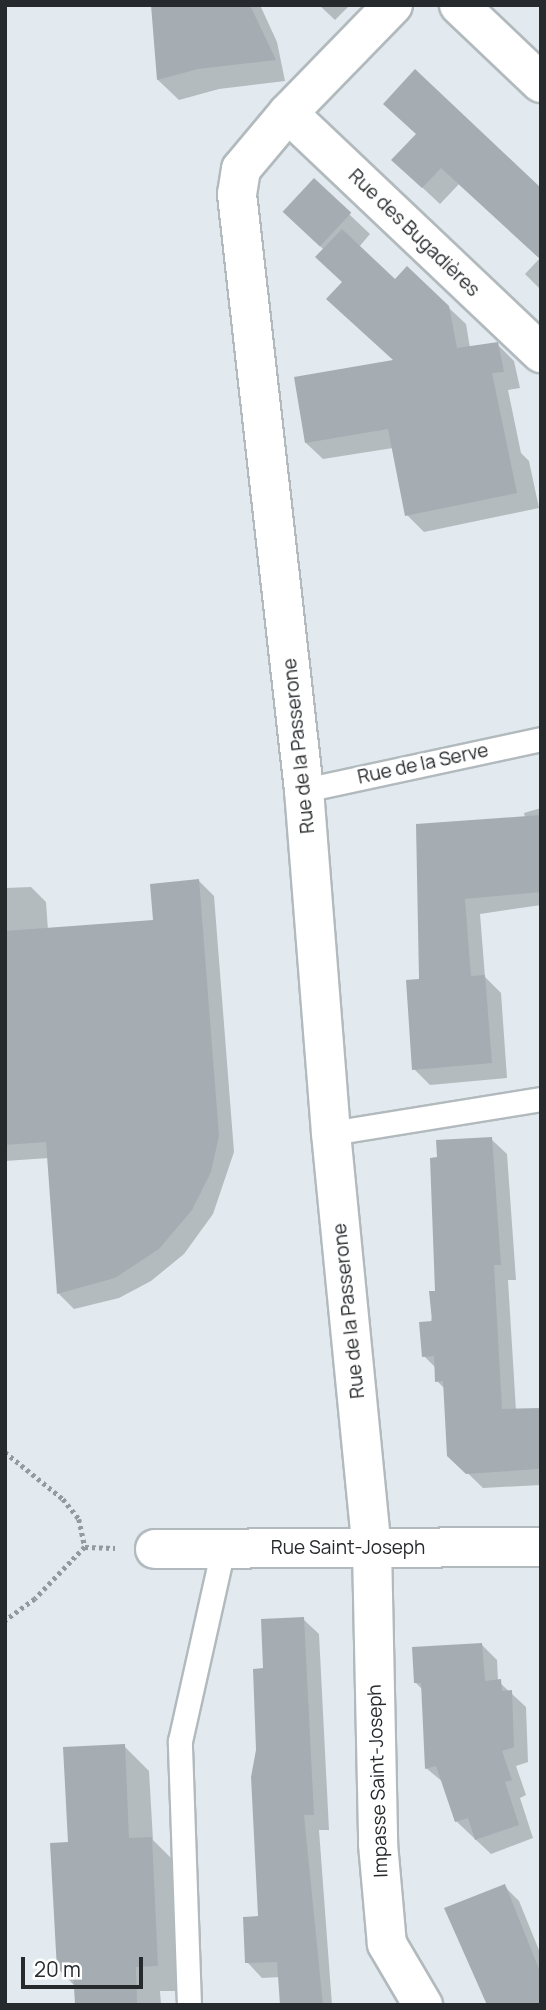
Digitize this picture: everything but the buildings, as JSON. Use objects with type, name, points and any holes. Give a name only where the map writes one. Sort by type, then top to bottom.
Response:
[{"type":"street","name":"Rue de la Passerone","points":[[372,1548],[331,1133],[304,790],[237,194],[242,169],[288,113],[393,5]]},
{"type":"street","points":[[459,5],[541,83]]},
{"type":"street","name":"Rue des Bugadières","points":[[288,113],[541,353]]},
{"type":"street","name":"Impasse Saint-Joseph","points":[[372,1548],[378,1844],[387,1944],[423,2005]]},
{"type":"street","name":"Rue Saint-Joseph","points":[[155,1549],[541,1548]]},
{"type":"lane","name":"Rue de la Serve","points":[[304,790],[541,739]]},
{"type":"lane","points":[[331,1133],[541,1099]]},
{"type":"lane","points":[[189,2005],[180,1741],[223,1549]]},
{"type":"path","points":[[5,1452],[63,1499],[79,1519],[85,1547],[35,1599],[5,1621]]}]
